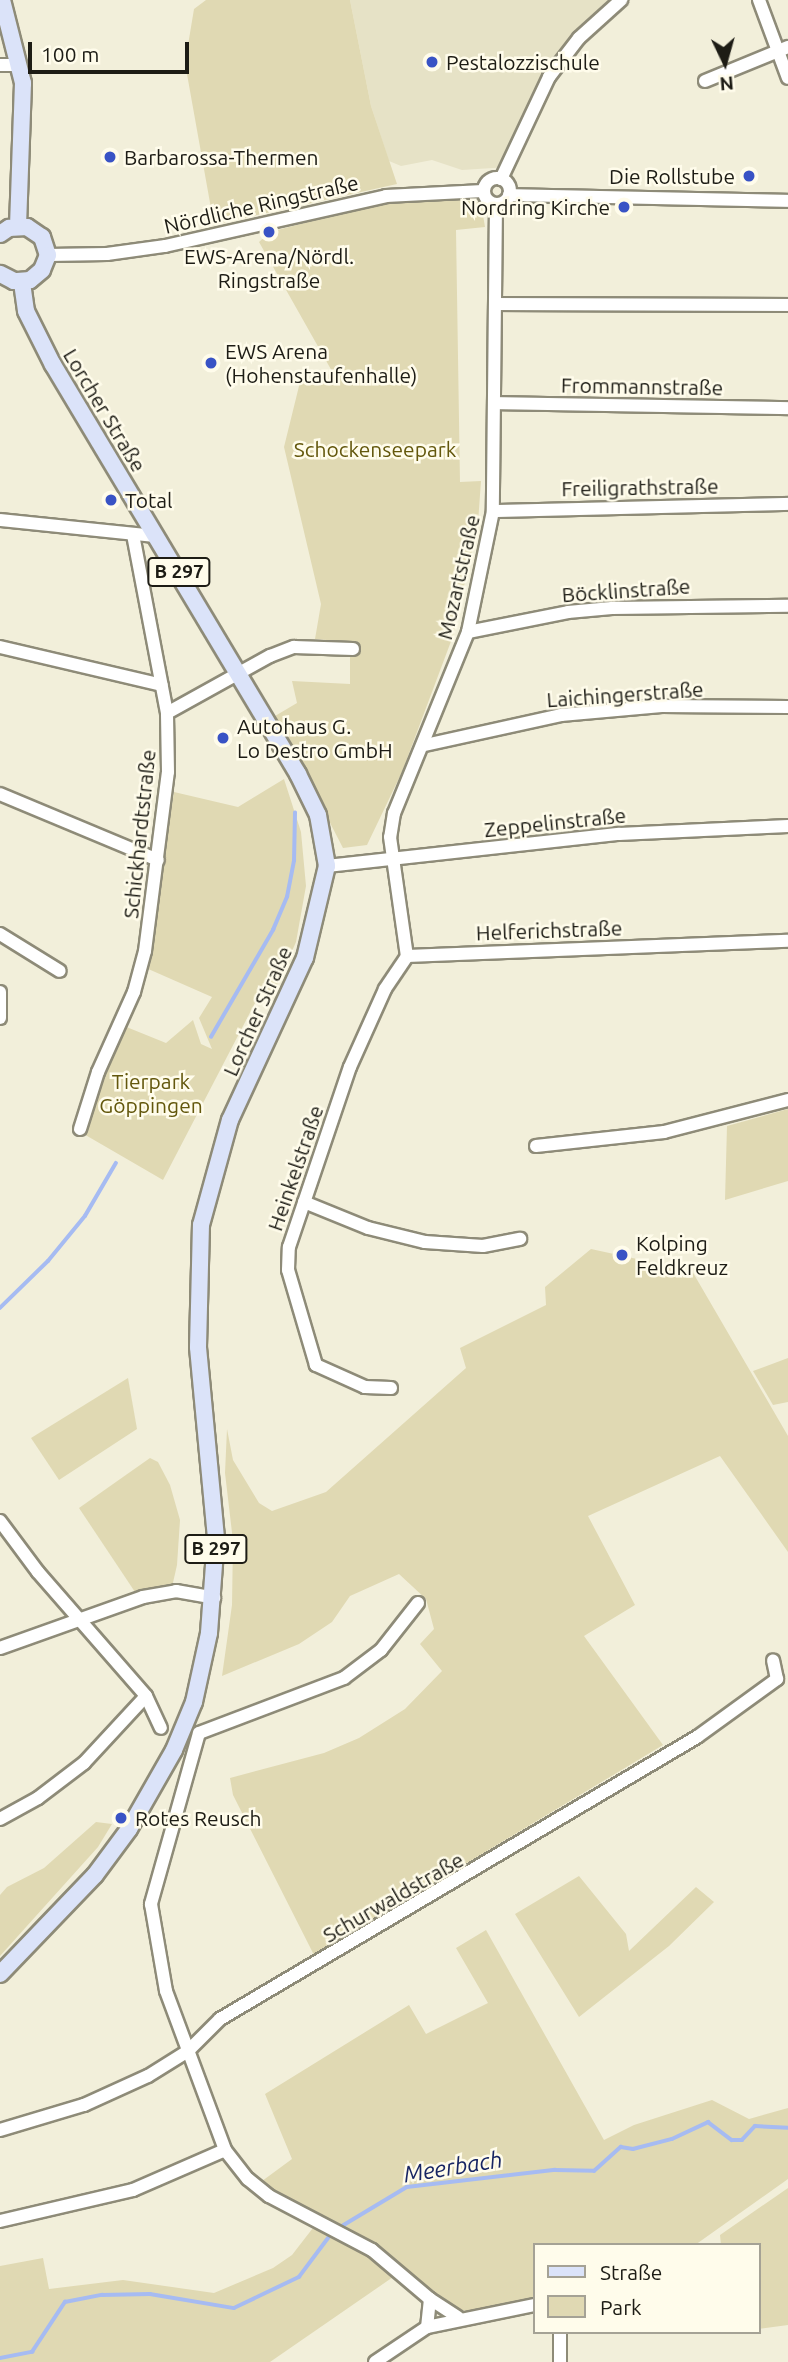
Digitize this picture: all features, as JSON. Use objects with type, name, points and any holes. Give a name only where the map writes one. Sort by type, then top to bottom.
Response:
[{"type":"main road","points":[[2,0],[23,83],[18,226]]},
{"type":"main road","points":[[0,234],[18,226],[42,237],[48,255],[43,270],[22,282],[0,274]]},
{"type":"main road","name":"Lorcher Straße","points":[[0,1974],[95,1875],[153,1790],[194,1702],[214,1598],[215,1509],[198,1347],[201,1225],[230,1120],[305,958],[327,866],[318,815],[299,774],[36,333],[22,282]]},
{"type":"street","points":[[501,179],[549,77],[579,38],[621,0]]},
{"type":"street","points":[[759,0],[784,49],[788,78]]},
{"type":"street","points":[[705,81],[784,49]]},
{"type":"street","points":[[0,65],[18,65]]},
{"type":"street","points":[[501,179],[489,181],[484,191],[486,199],[496,204],[509,195],[788,201]]},
{"type":"street","points":[[501,179],[509,187],[509,195]]},
{"type":"street","name":"Nördliche Ringstraße","points":[[48,255],[107,254],[165,246],[386,196],[484,191]]},
{"type":"street","name":"Mozartstraße","points":[[393,861],[394,813],[425,745],[468,632],[493,511],[496,204]]},
{"type":"street","points":[[497,304],[788,305]]},
{"type":"street","name":"Frommannstraße","points":[[495,403],[788,408]]},
{"type":"street","name":"Freiligrathstraße","points":[[493,511],[788,504]]},
{"type":"street","points":[[0,520],[156,536]]},
{"type":"street","name":"Schickhardtstraße","points":[[80,1129],[98,1072],[134,992],[155,897],[168,772],[167,713],[133,534]]},
{"type":"street","name":"Böcklinstraße","points":[[468,632],[568,612],[611,608],[788,606]]},
{"type":"street","points":[[0,647],[162,685]]},
{"type":"street","points":[[167,713],[237,674],[294,647],[353,649]]},
{"type":"street","name":"Laichingerstraße","points":[[425,745],[561,715],[662,706],[788,707]]},
{"type":"street","points":[[0,794],[158,860]]},
{"type":"street","name":"Zeppelinstraße","points":[[327,866],[393,861],[642,832],[788,826]]},
{"type":"street","points":[[393,861],[407,956]]},
{"type":"street","points":[[0,934],[60,971]]},
{"type":"street","name":"Helferichstraße","points":[[407,956],[788,941]]},
{"type":"street","name":"Heinkelstraße","points":[[391,1388],[365,1387],[316,1365],[288,1270],[289,1247],[350,1067],[385,989],[407,956]]},
{"type":"street","points":[[0,992],[0,1018]]},
{"type":"street","points":[[536,1146],[664,1132],[788,1100]]},
{"type":"street","points":[[304,1202],[368,1228],[425,1242],[483,1246],[520,1239]]},
{"type":"street","points":[[0,1521],[78,1620],[146,1696],[162,1728]]},
{"type":"street","points":[[0,1648],[78,1620],[176,1591],[214,1598]]},
{"type":"street","points":[[418,1603],[381,1650],[344,1678],[199,1733],[151,1904],[166,1991],[225,2150],[247,2179],[269,2196],[372,2250],[429,2299],[458,2317]]},
{"type":"street","name":"Schurwaldstraße","points":[[0,2130],[84,2105],[188,2051],[220,2019],[697,1737],[777,1679],[773,1660]]},
{"type":"street","points":[[0,1819],[38,1798],[84,1763],[146,1696]]},
{"type":"street","points":[[0,2221],[133,2190],[225,2150]]},
{"type":"street","points":[[427,2327],[429,2299]]},
{"type":"street","points":[[375,2362],[427,2327],[458,2317],[532,2305]]},
{"type":"street","points":[[560,2362],[561,2334]]},
{"type":"shaded area","points":[[350,0],[621,0],[549,77],[508,167],[462,170],[432,160],[401,166],[389,161],[371,106]]},
{"type":"green space","points":[[206,0],[350,0],[371,106],[397,184],[222,223],[212,214],[185,63],[194,9]]},
{"type":"green space","name":"Schockenseepark","points":[[448,198],[481,203],[485,227],[456,230],[460,482],[481,481],[478,523],[453,636],[402,772],[367,845],[343,848],[275,716],[297,703],[292,681],[350,684],[350,642],[315,639],[321,604],[284,447],[300,382],[333,373],[259,242],[270,232],[384,202]]},
{"type":"green space","name":"Tierpark Göppingen","points":[[284,779],[301,832],[306,886],[296,942],[270,1001],[255,1003],[163,1180],[82,1133],[124,1026],[166,1043],[193,1020],[201,1044],[212,1049],[199,1018],[212,997],[146,968],[174,792],[238,807]]},
{"type":"green space","points":[[788,1109],[788,1181],[725,1200],[727,1126]]},
{"type":"green space","points":[[591,1249],[692,1271],[788,1436],[788,1552],[720,1456],[588,1516],[635,1605],[584,1636],[663,1745],[314,1955],[233,1795],[230,1778],[324,1753],[359,1738],[405,1709],[442,1671],[420,1644],[434,1629],[426,1599],[399,1574],[350,1596],[332,1622],[299,1644],[222,1676],[232,1605],[233,1541],[225,1473],[227,1429],[233,1460],[259,1503],[272,1511],[326,1492],[466,1368],[460,1348],[546,1305],[545,1287]]},
{"type":"green space","points":[[788,1358],[788,1402],[773,1405],[753,1371]]},
{"type":"green space","points":[[128,1378],[137,1429],[59,1480],[31,1438]]},
{"type":"green space","points":[[150,1458],[158,1462],[170,1485],[180,1520],[177,1565],[172,1587],[135,1592],[79,1508]]},
{"type":"green space","points":[[96,1822],[112,1824],[98,1847],[0,1956],[0,1895],[7,1887],[44,1868]]},
{"type":"green space","points":[[579,1876],[626,1934],[629,1951],[696,1887],[714,1902],[669,1946],[579,2017],[515,1914]]},
{"type":"green space","points":[[486,1930],[604,2140],[634,2125],[712,2100],[749,2119],[788,2108],[788,2179],[698,2243],[532,2243],[532,2300],[468,2312],[444,2303],[258,2184],[292,2159],[265,2094],[409,2005],[426,2034],[488,2003],[456,1948]]},
{"type":"green space","points":[[788,2188],[788,2325],[760,2329],[760,2243],[721,2243],[720,2235]]},
{"type":"green space","points":[[316,2224],[373,2254],[396,2275],[270,2362],[0,2362],[0,2266],[43,2258],[49,2289],[123,2280],[214,2293],[273,2268],[292,2255]]},
{"type":"waterway","points":[[211,1037],[273,930],[287,897],[294,861],[295,813]]},
{"type":"waterway","points":[[0,1308],[48,1261],[85,1216],[116,1163]]},
{"type":"waterway","name":"Meerbach","points":[[337,2229],[407,2187],[555,2170],[594,2171],[621,2147],[633,2149],[672,2139],[708,2122],[732,2140],[742,2140],[755,2126],[788,2128]]},
{"type":"waterway","name":"Meerbach","points":[[0,2358],[32,2352],[65,2302],[102,2295],[150,2294],[234,2308],[299,2277],[331,2234]]},
{"type":"place","name":"Pestalozzischule","points":[[432,62]]},
{"type":"place","name":"Barbarossa-Thermen","points":[[110,157]]},
{"type":"place","name":"Die Rollstube","points":[[749,176]]},
{"type":"place","name":"Nordring Kirche","points":[[624,207]]},
{"type":"place","name":"EWS-Arena/Nördl. Ringstraße","points":[[269,232]]},
{"type":"place","name":"EWS Arena (Hohenstaufenhalle)","points":[[211,363]]},
{"type":"place","name":"Total","points":[[111,500]]},
{"type":"place","name":"Autohaus G. Lo Destro GmbH","points":[[223,738]]},
{"type":"place","name":"Kolping Feldkreuz","points":[[622,1255]]},
{"type":"place","name":"Rotes Reusch","points":[[121,1818]]}]
